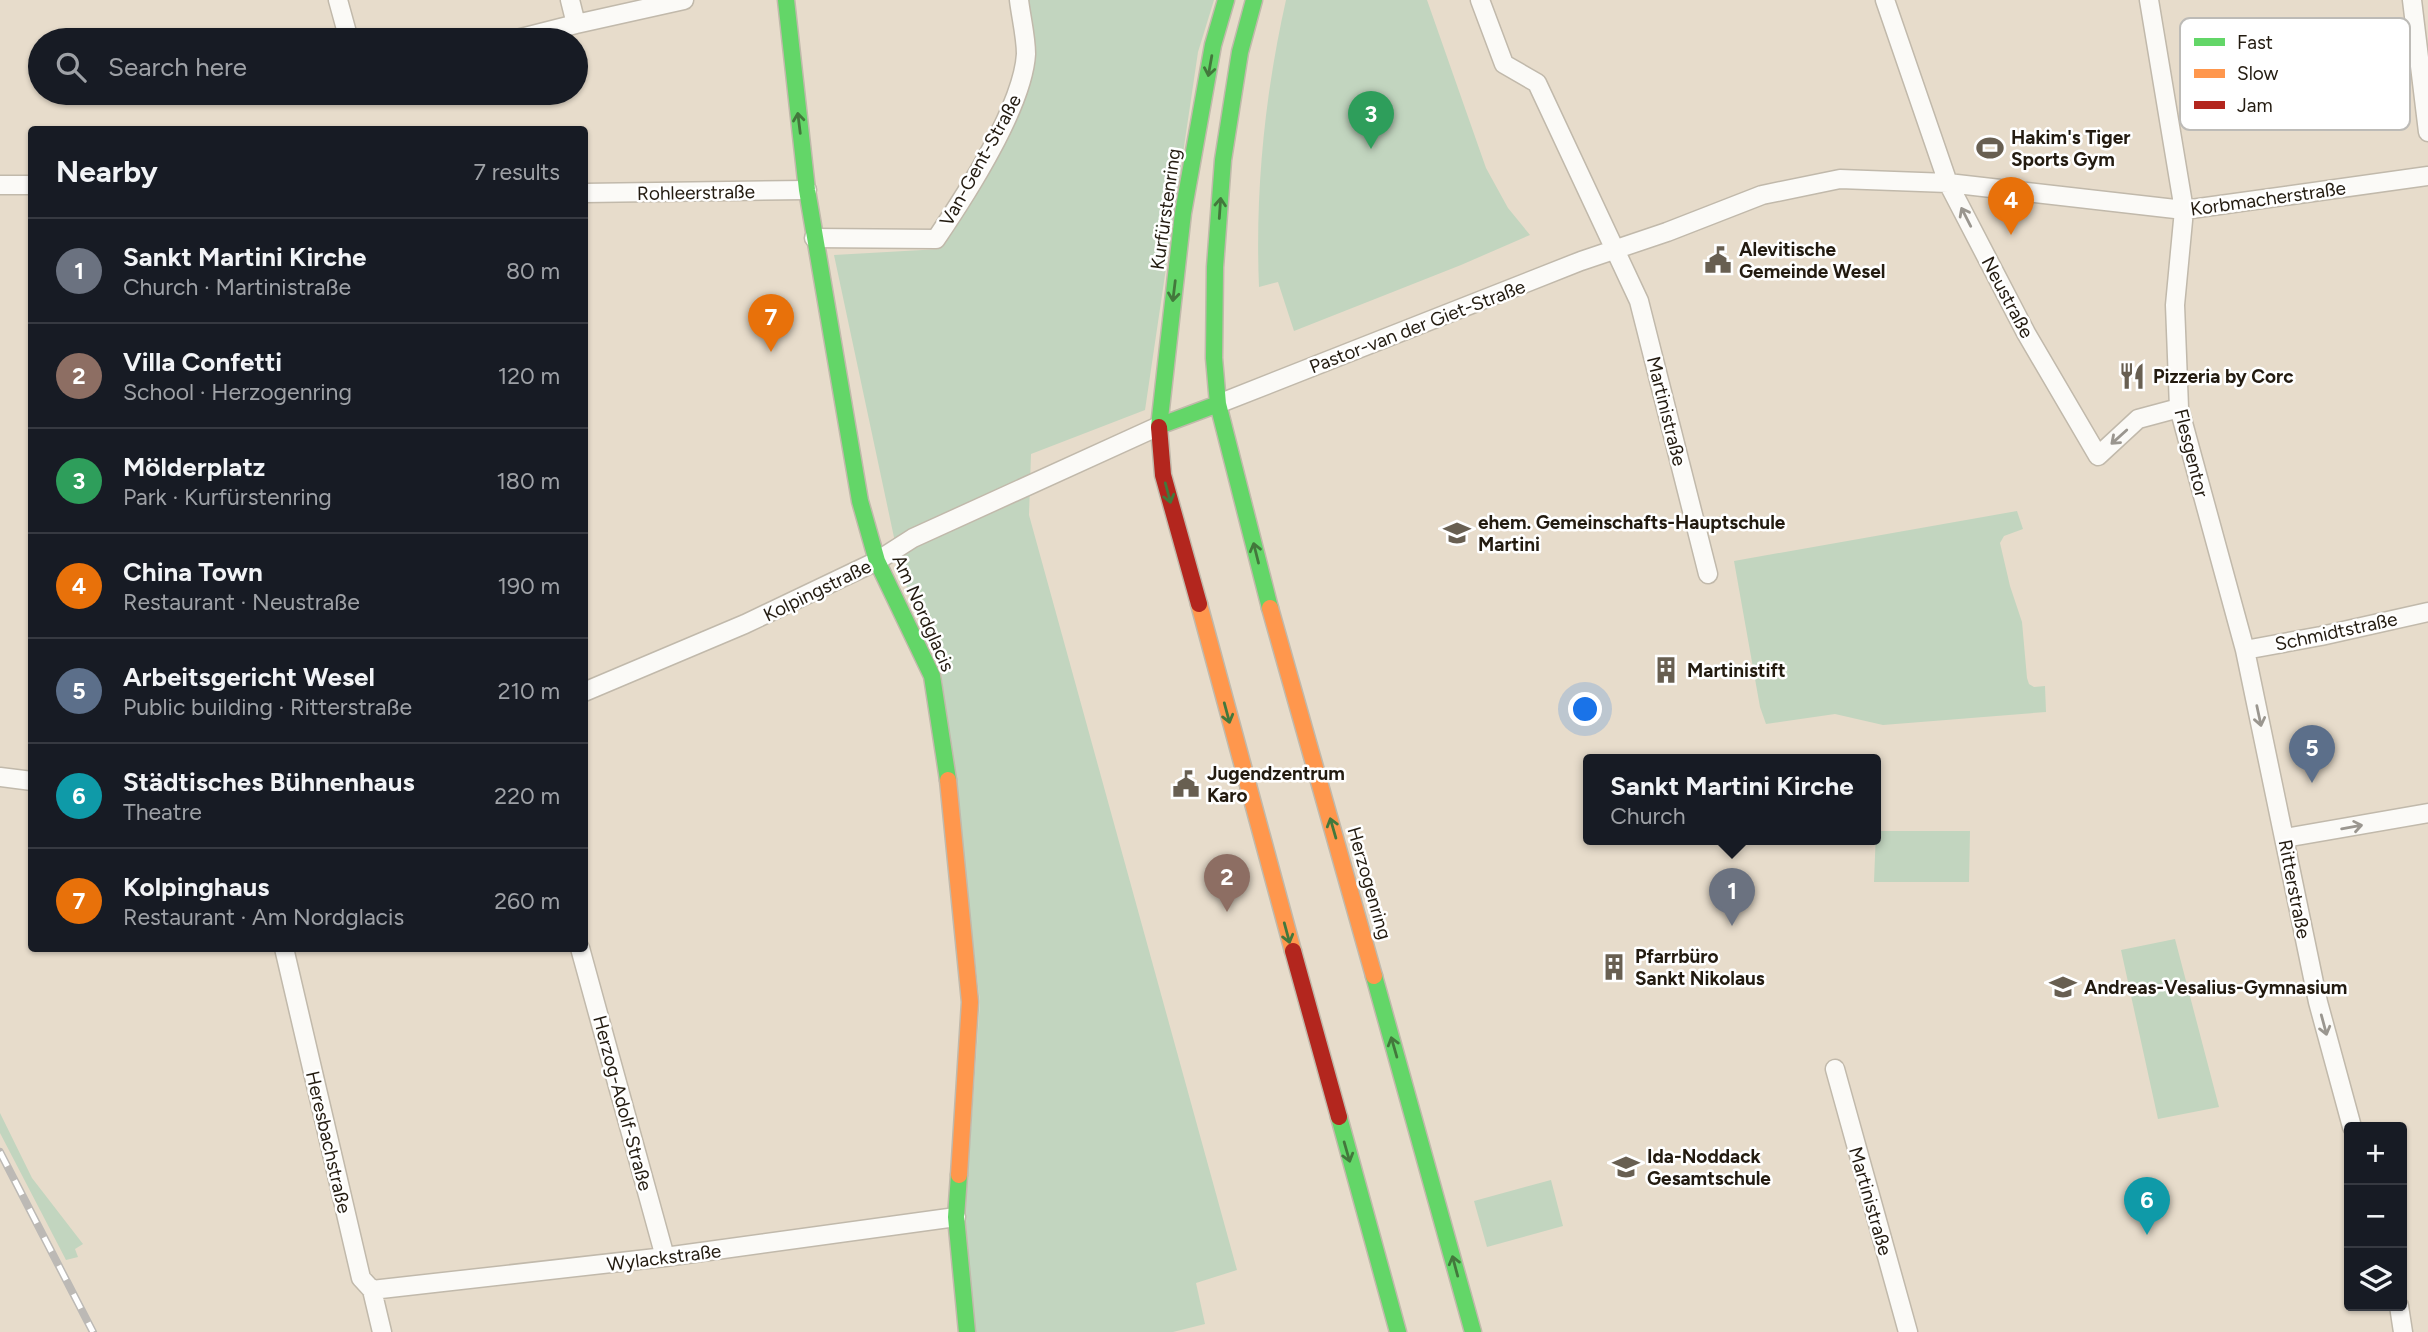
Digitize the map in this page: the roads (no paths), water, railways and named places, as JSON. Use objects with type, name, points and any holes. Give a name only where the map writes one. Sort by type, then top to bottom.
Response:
[{"type":"main road","name":"Am Nordglacis","points":[[786,0],[814,238],[860,501],[877,561],[932,676],[946,759],[970,1002],[956,1217],[967,1332]]},
{"type":"main road","name":"Kurfürstenring","points":[[1159,426],[1183,213],[1213,46],[1226,0]]},
{"type":"main road","points":[[1254,0],[1240,52],[1223,160],[1215,267],[1214,358],[1219,404],[1159,426],[1163,475],[1398,1332]]},
{"type":"main road","name":"Herzogenring","points":[[1219,404],[1273,619],[1474,1332]]},
{"type":"street","points":[[338,0],[346,28]]},
{"type":"street","points":[[570,0],[576,24]]},
{"type":"street","points":[[560,28],[684,0]]},
{"type":"street","name":"Van-Gent-Straße","points":[[814,238],[936,239],[957,208],[1005,121],[1021,84],[1026,53],[1019,0]]},
{"type":"street","name":"Martinistraße","points":[[1480,0],[1504,64],[1537,83],[1639,302],[1708,574]]},
{"type":"street","name":"Neustraße","points":[[1885,0],[1948,183],[2026,332],[2098,456],[2138,419],[2179,408]]},
{"type":"street","name":"Flesgentor","points":[[2149,0],[2184,210],[2175,305],[2179,408],[2245,650]]},
{"type":"street","points":[[2412,0],[2428,132]]},
{"type":"street","name":"Korbmacherstraße","points":[[1616,251],[1762,195],[1840,179],[1948,183],[2184,210],[2428,176]]},
{"type":"street","points":[[0,184],[28,185]]},
{"type":"street","name":"Rohleerstraße","points":[[588,193],[807,190]]},
{"type":"street","name":"Pastor-van der Giet-Straße","points":[[1219,404],[1581,261],[1616,251]]},
{"type":"street","name":"Kolpingstraße","points":[[588,690],[745,624],[877,561],[914,538],[1159,426]]},
{"type":"street","name":"Schmidtstraße","points":[[2245,650],[2428,612]]},
{"type":"street","name":"Ritterstraße","points":[[2245,650],[2318,1002],[2351,1122]]},
{"type":"street","points":[[0,778],[28,781]]},
{"type":"street","points":[[2285,838],[2428,813]]},
{"type":"street","name":"Heresbachstraße","points":[[285,952],[361,1278],[372,1290],[382,1332]]},
{"type":"street","name":"Herzog-Adolf-Straße","points":[[581,952],[665,1257]]},
{"type":"street","name":"Martinistraße","points":[[1835,1069],[1908,1332]]},
{"type":"street","name":"Wylackstraße","points":[[372,1290],[665,1257],[956,1217]]},
{"type":"street","points":[[2400,1311],[2403,1332]]},
{"type":"railway","points":[[0,1152],[93,1332]]},
{"type":"place","name":"Hakim's Tiger Sports Gym","points":[[1990,148]]},
{"type":"place","name":"Mölderplatz","points":[[1371,149]]},
{"type":"place","name":"China Town","points":[[2011,235]]},
{"type":"place","name":"Alevitische Gemeinde Wesel","points":[[1718,260]]},
{"type":"place","name":"Kolpinghaus","points":[[771,352]]},
{"type":"place","name":"Pizzeria by Corc","points":[[2132,376]]},
{"type":"place","name":"ehem. Gemeinschafts-Hauptschule Martini","points":[[1457,533]]},
{"type":"place","name":"Martinistift","points":[[1666,670]]},
{"type":"place","name":"Arbeitsgericht Wesel","points":[[2312,783]]},
{"type":"place","name":"Jugendzentrum Karo","points":[[1186,784]]},
{"type":"place","name":"Villa Confetti","points":[[1227,912]]},
{"type":"place","name":"Sankt Martini Kirche","points":[[1732,926]]},
{"type":"place","name":"Pfarrbüro Sankt Nikolaus","points":[[1614,967]]},
{"type":"place","name":"Andreas-Vesalius-Gymnasium","points":[[2063,987]]},
{"type":"place","name":"Ida-Noddack Gesamtschule","points":[[1626,1167]]},
{"type":"place","name":"Städtisches Bühnenhaus","points":[[2147,1235]]}]
